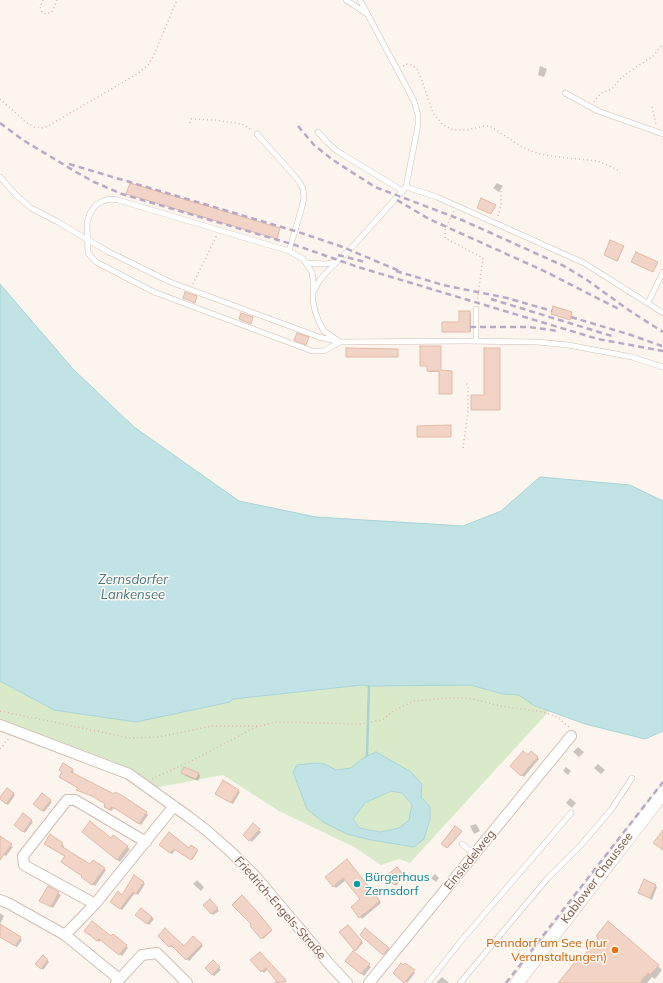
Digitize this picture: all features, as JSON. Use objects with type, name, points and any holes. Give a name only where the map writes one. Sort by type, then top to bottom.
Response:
[{"type":"street","name":"Friedrich-Engels-Straße","points":[[0,725],[129,774],[174,806],[206,830],[256,877],[347,983]]},
{"type":"street","name":"Einsiedelweg","points":[[369,983],[571,736]]},
{"type":"street","name":"Kablower Chaussee","points":[[517,983],[663,793]]},
{"type":"street","points":[[95,904],[24,865],[23,856],[68,800],[76,800],[146,842]]},
{"type":"street","points":[[65,935],[95,904],[174,806]]},
{"type":"street","points":[[0,900],[65,935],[118,981],[142,955],[157,953],[187,983]]},
{"type":"lane","points":[[346,0],[368,14]]},
{"type":"lane","points":[[314,292],[319,280],[354,245],[404,189],[416,137],[418,115],[414,101],[398,68],[360,0]]},
{"type":"lane","points":[[565,93],[598,111],[662,134]]},
{"type":"lane","points":[[318,132],[337,150],[404,189],[426,192],[584,263],[663,312]]},
{"type":"lane","points":[[257,134],[299,181],[303,189],[304,194],[302,207],[289,251]]},
{"type":"lane","points":[[0,177],[16,195],[32,208],[87,240],[170,282],[320,337],[340,342],[476,341],[553,343],[632,357],[663,367]]},
{"type":"lane","points":[[110,199],[118,200],[289,251],[307,263],[312,272],[315,311],[319,322],[324,331],[340,342],[324,351],[312,351],[154,292],[96,262],[88,253],[87,240],[90,213],[96,205],[103,201],[110,199]]},
{"type":"lane","points":[[307,263],[325,264],[336,262]]},
{"type":"lane","points":[[648,303],[663,272]]},
{"type":"lane","points":[[476,309],[476,341]]},
{"type":"lane","points":[[460,983],[537,891],[607,814],[632,778]]},
{"type":"lane","points":[[428,983],[571,812]]},
{"type":"lane","points":[[462,844],[474,854]]},
{"type":"path","points":[[43,0],[40,7],[42,12],[46,14],[52,12],[57,0]]},
{"type":"path","points":[[0,99],[27,123],[34,127],[42,128],[48,126],[137,74],[148,65],[153,57],[177,0]]},
{"type":"path","points":[[591,107],[601,93],[612,88],[626,74],[653,56],[662,45]]},
{"type":"path","points":[[398,68],[406,64],[412,65],[417,69],[433,113],[437,120],[443,125],[454,130],[467,130],[490,126],[522,147],[539,154],[598,161],[616,169],[620,173]]},
{"type":"path","points":[[652,107],[655,123],[662,134]]},
{"type":"path","points":[[190,123],[190,119],[235,123],[250,128],[257,134]]},
{"type":"path","points":[[496,223],[501,204],[501,191]]},
{"type":"path","points":[[456,206],[446,227],[445,238],[483,258],[476,309]]},
{"type":"path","points":[[190,290],[220,230]]},
{"type":"path","points":[[463,448],[468,412],[468,388],[466,382]]},
{"type":"path","points":[[142,784],[260,726],[275,722],[360,724],[382,720],[395,710],[414,701],[468,698],[501,706],[543,712],[557,717],[573,731],[571,736]]},
{"type":"path","points":[[0,711],[130,738],[158,737],[212,726],[260,726]]},
{"type":"path","points":[[0,749],[9,738],[12,729]]},
{"type":"green space","points":[[0,681],[54,710],[233,699],[362,685],[470,685],[503,694],[519,695],[533,705],[550,710],[410,863],[399,859],[381,865],[354,847],[279,811],[223,775],[154,788],[0,721]],"holes":[[[363,758],[422,784],[414,847],[371,840],[307,809],[293,772],[325,764],[336,770],[351,768]]]},
{"type":"green space","points":[[391,791],[402,793],[412,806],[409,820],[399,828],[380,832],[359,828],[353,819],[365,803]]},
{"type":"water","name":"Zernsdorfer Lankensee","points":[[0,284],[73,369],[134,427],[239,501],[316,517],[463,526],[501,511],[540,477],[630,485],[663,501],[663,731],[645,739],[585,724],[533,705],[519,695],[503,694],[470,685],[362,685],[233,699],[230,702],[136,722],[54,710],[0,681]]},
{"type":"water","points":[[376,752],[411,772],[422,784],[421,797],[430,807],[430,819],[424,839],[414,847],[371,840],[347,834],[323,822],[307,809],[293,772],[297,765],[315,763],[325,764],[336,770],[351,768],[363,758]],"holes":[[[391,791],[402,793],[412,805],[409,820],[399,828],[380,832],[359,828],[353,819],[365,803]]]},
{"type":"building","points":[[130,183],[280,228],[277,239],[126,194]]},
{"type":"building","points":[[481,198],[496,205],[491,214],[477,208]]},
{"type":"building","points":[[610,240],[624,246],[617,261],[604,255]]},
{"type":"building","points":[[636,252],[658,262],[653,272],[631,262]]},
{"type":"building","points":[[185,292],[197,296],[195,303],[183,298]]},
{"type":"building","points":[[553,306],[572,312],[570,320],[551,314]]},
{"type":"building","points":[[459,311],[470,311],[470,332],[442,332],[442,322],[459,322]]},
{"type":"building","points":[[241,313],[253,317],[251,324],[239,319]]},
{"type":"building","points":[[297,333],[309,337],[306,345],[294,340]]},
{"type":"building","points":[[420,346],[441,346],[441,370],[452,371],[452,394],[439,394],[439,371],[427,371],[427,366],[420,366]]},
{"type":"building","points":[[346,348],[398,349],[398,357],[346,357]]},
{"type":"building","points":[[484,348],[500,348],[500,410],[471,410],[471,395],[484,395]]},
{"type":"building","points":[[451,425],[451,437],[417,437],[417,426]]},
{"type":"building","points":[[523,751],[528,755],[531,751],[538,757],[521,776],[510,766]]},
{"type":"building","points":[[63,763],[73,769],[71,772],[114,794],[115,792],[123,796],[147,812],[139,824],[116,809],[111,807],[110,810],[104,807],[105,804],[92,796],[76,790],[78,788],[59,777],[62,772],[59,770]]},
{"type":"building","points":[[184,767],[199,773],[196,779],[181,773]]},
{"type":"building","points":[[223,780],[239,790],[231,803],[215,794]]},
{"type":"building","points":[[7,788],[14,793],[6,804],[0,799],[0,797]]},
{"type":"building","points":[[42,793],[51,800],[42,811],[33,804]]},
{"type":"building","points":[[23,813],[32,820],[23,832],[14,825]]},
{"type":"building","points":[[90,821],[111,838],[113,835],[128,846],[117,860],[82,832]]},
{"type":"building","points":[[253,823],[260,829],[249,841],[243,835]]},
{"type":"building","points":[[455,826],[462,831],[447,848],[441,844]]},
{"type":"building","points":[[663,830],[663,850],[653,843]]},
{"type":"building","points":[[169,832],[189,848],[191,845],[198,850],[191,860],[174,849],[170,853],[159,845]]},
{"type":"building","points":[[50,834],[63,843],[61,846],[90,864],[93,860],[105,868],[92,885],[81,877],[82,876],[61,862],[65,856],[44,844]]},
{"type":"building","points":[[0,836],[12,844],[0,860]]},
{"type":"building","points":[[347,859],[380,901],[359,918],[351,907],[360,899],[343,878],[333,887],[325,877]]},
{"type":"building","points":[[397,867],[403,874],[394,885],[386,876]]},
{"type":"building","points":[[134,875],[144,882],[136,894],[133,892],[120,909],[110,902],[118,891],[122,895]]},
{"type":"building","points":[[644,879],[656,885],[650,898],[638,893]]},
{"type":"building","points":[[48,886],[59,892],[51,907],[39,901]]},
{"type":"building","points":[[242,895],[272,930],[261,939],[250,926],[251,924],[232,905]]},
{"type":"building","points":[[210,899],[218,908],[211,914],[203,905]]},
{"type":"building","points":[[141,908],[152,917],[147,924],[135,915]]},
{"type":"building","points":[[92,921],[111,936],[113,934],[127,945],[119,955],[99,939],[97,941],[84,931]]},
{"type":"building","points":[[608,921],[659,965],[650,975],[648,973],[640,983],[558,983],[579,957],[581,959],[598,938],[596,936]]},
{"type":"building","points":[[0,924],[21,937],[15,946],[0,937]]},
{"type":"building","points":[[348,925],[362,941],[355,951],[339,932]]},
{"type":"building","points":[[165,928],[184,946],[193,936],[202,944],[186,960],[171,945],[169,947],[158,936]]},
{"type":"building","points":[[365,928],[389,948],[383,955],[360,935]]},
{"type":"building","points":[[353,951],[370,964],[361,974],[345,961]]},
{"type":"building","points":[[260,952],[286,980],[282,983],[278,983],[266,968],[261,972],[250,960]]},
{"type":"building","points":[[43,955],[48,960],[41,969],[35,964]]},
{"type":"building","points":[[213,960],[220,967],[212,975],[205,968]]},
{"type":"building","points":[[401,963],[403,965],[405,963],[415,970],[404,983],[393,973]]},
{"type":"waterway","points":[[367,755],[369,686]]},
{"type":"railway","points":[[0,123],[23,140],[76,172],[94,182],[122,194],[295,245],[358,267],[598,339],[663,351]]},
{"type":"railway","points":[[298,126],[314,145],[333,160],[375,187],[462,220],[564,266],[663,332]]},
{"type":"railway","points":[[69,164],[295,231],[340,246],[402,272]]},
{"type":"railway","points":[[397,200],[429,219],[542,270],[619,309]]},
{"type":"railway","points":[[338,255],[365,262]]},
{"type":"railway","points":[[396,271],[443,285],[507,298],[552,311]]},
{"type":"railway","points":[[491,299],[615,337]]},
{"type":"railway","points":[[571,317],[662,346]]},
{"type":"railway","points":[[470,327],[529,327],[558,331]]},
{"type":"railway","points":[[506,983],[663,782]]},
{"type":"place","name":"Bürgerhaus Zernsdorf","points":[[357,884]]},
{"type":"place","name":"Penndorf am See (nur Veranstaltungen)","points":[[615,950]]}]
